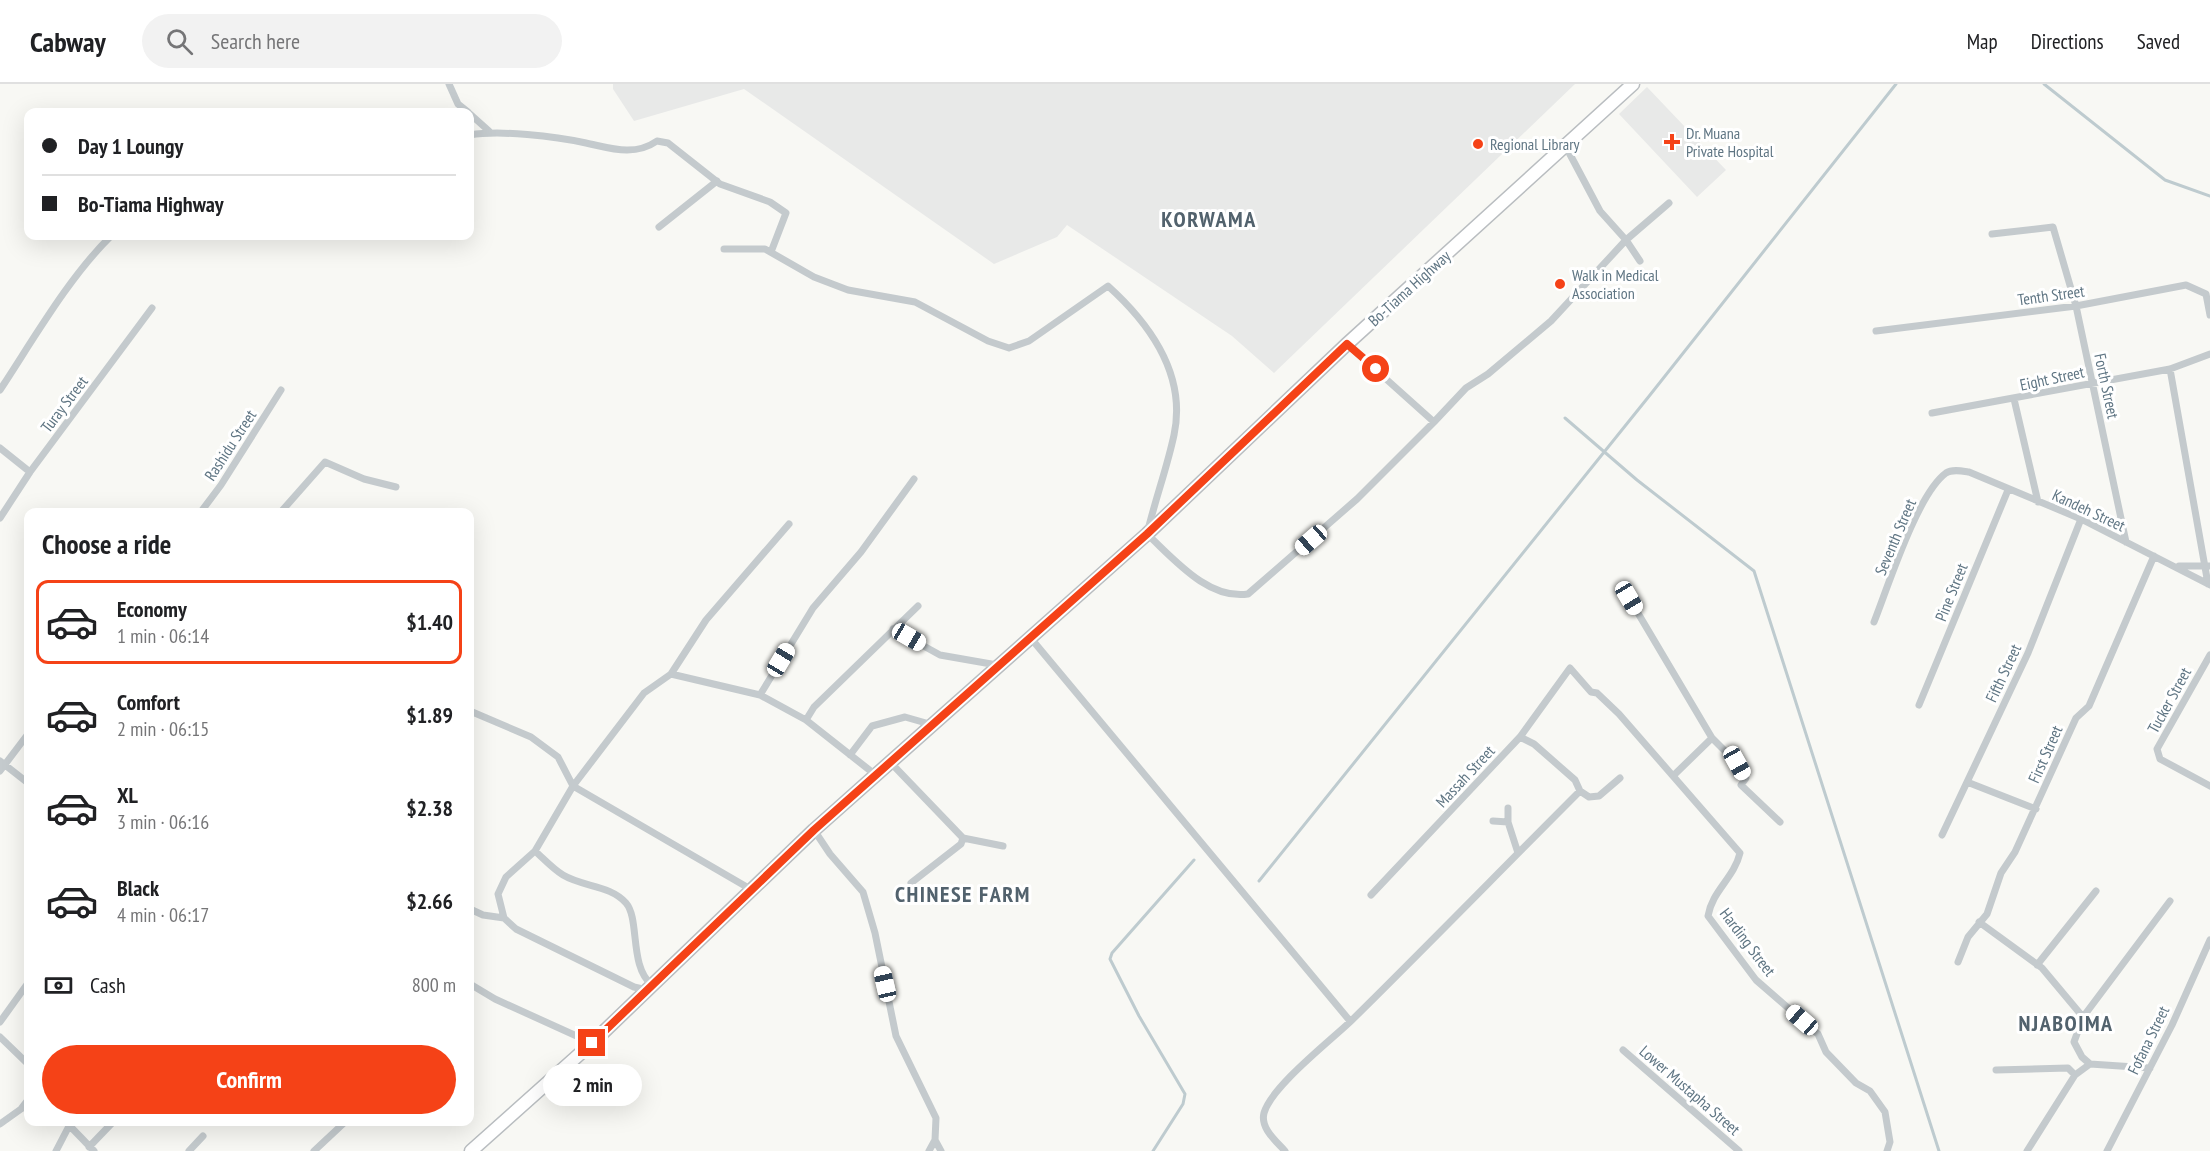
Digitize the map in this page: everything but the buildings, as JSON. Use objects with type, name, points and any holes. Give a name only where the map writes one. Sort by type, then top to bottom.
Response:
[{"type":"highway","name":"Bo-Tiama Highway","points":[[471,1151],[592,1043],[814,830],[877,776],[1029,636],[1147,534],[1347,344],[1633,84]]},
{"type":"street","points":[[449,84],[463,108]]},
{"type":"street","points":[[474,118],[489,131]]},
{"type":"street","points":[[474,134],[489,131],[586,143],[604,149],[632,150],[648,147],[657,141],[668,143],[717,181],[770,202],[786,213],[771,252]]},
{"type":"street","points":[[1565,145],[1600,212],[1626,240],[1640,261]]},
{"type":"street","points":[[659,227],[717,181]]},
{"type":"street","points":[[724,249],[765,249],[814,276],[848,290],[915,302],[988,341],[1009,348],[1029,341],[1108,286],[1151,331],[1170,368],[1178,399],[1175,434],[1147,534],[1204,583],[1232,597],[1248,594],[1357,499],[1466,388],[1488,374],[1551,321],[1626,240],[1669,203]]},
{"type":"street","name":"Forth Street","points":[[1992,234],[2053,227],[2076,306],[2126,542]]},
{"type":"street","points":[[0,390],[44,324],[99,247],[107,240]]},
{"type":"street","name":"Tenth Street","points":[[1876,331],[2076,306],[2186,285],[2206,294],[2210,315]]},
{"type":"street","name":"Turay Street","points":[[0,518],[30,472],[152,308]]},
{"type":"street","points":[[1347,344],[1434,422]]},
{"type":"street","name":"Eight Street","points":[[1932,413],[2170,369],[2210,354]]},
{"type":"street","points":[[2170,369],[2200,525],[2209,585]]},
{"type":"street","name":"Rashidu Street","points":[[204,508],[222,485],[281,390]]},
{"type":"street","points":[[2014,399],[2038,502]]},
{"type":"street","points":[[0,448],[30,472]]},
{"type":"street","points":[[284,508],[325,462],[364,479],[396,487]]},
{"type":"street","name":"Kandeh Street","points":[[1953,471],[1969,472],[2081,519],[2177,566],[2209,585]]},
{"type":"street","name":"Seventh Street","points":[[1874,622],[1922,503],[1946,473],[1953,471]]},
{"type":"street","points":[[760,695],[813,608],[861,552],[914,479]]},
{"type":"street","name":"Pine Street","points":[[1919,705],[2008,490]]},
{"type":"street","name":"Fifth Street","points":[[1942,835],[2028,653],[2081,519]]},
{"type":"street","points":[[504,918],[498,894],[506,877],[535,851],[573,786],[644,693],[670,674],[706,620],[789,524]]},
{"type":"street","name":"First Street","points":[[1958,962],[1968,938],[1987,914],[2001,873],[2015,852],[2036,809],[2076,718],[2089,706],[2154,556]]},
{"type":"street","points":[[2177,566],[2207,566]]},
{"type":"street","points":[[1629,598],[1712,738],[1737,763],[1746,778],[1741,785],[1780,822]]},
{"type":"street","points":[[806,720],[814,707],[918,606]]},
{"type":"street","points":[[893,628],[940,655],[998,665]]},
{"type":"street","points":[[1029,636],[1350,1021]]},
{"type":"street","name":"Tucker Street","points":[[2210,656],[2157,749],[2160,759],[2210,786]]},
{"type":"street","name":"Massah Street","points":[[1371,895],[1520,737],[1569,668]]},
{"type":"street","name":"Harding Street","points":[[1569,668],[1591,692],[1597,693],[1619,714],[1740,853],[1737,867],[1711,900],[1708,916],[1756,980],[1818,1034],[1826,1052],[1856,1083],[1870,1091],[1885,1112],[1890,1142],[1887,1151]]},
{"type":"street","points":[[670,674],[760,695],[806,720],[877,776]]},
{"type":"street","points":[[474,713],[531,736],[558,757],[573,786],[752,890]]},
{"type":"street","points":[[850,755],[872,726],[905,717],[933,725]]},
{"type":"street","points":[[1520,737],[1534,744],[1575,780],[1580,791],[1589,797],[1599,796],[1620,778]]},
{"type":"street","points":[[1673,776],[1712,738]]},
{"type":"street","points":[[24,739],[2,765],[24,780]]},
{"type":"street","points":[[891,763],[963,838],[1003,846]]},
{"type":"street","points":[[1967,782],[2036,809]]},
{"type":"street","points":[[1285,1151],[1271,1136],[1263,1122],[1264,1113],[1273,1094],[1350,1021],[1580,791]]},
{"type":"street","points":[[1508,808],[1508,822],[1518,853]]},
{"type":"street","points":[[1493,821],[1508,822]]},
{"type":"street","points":[[814,830],[830,854],[863,892],[875,933],[896,1036],[936,1118],[935,1140],[929,1151]]},
{"type":"street","points":[[911,883],[961,844],[963,838]]},
{"type":"street","points":[[474,911],[483,915],[504,918],[527,934],[634,987],[650,987],[640,963],[632,927],[632,912],[626,902],[596,885],[579,882],[562,875],[535,851]]},
{"type":"street","points":[[2037,965],[2096,891]]},
{"type":"street","points":[[2150,1068],[2091,1064],[2082,1057],[2074,1042],[2083,1017],[2170,901]]},
{"type":"street","points":[[1979,922],[2037,965],[2083,1017]]},
{"type":"street","name":"Fofana Street","points":[[2107,1151],[2150,1068],[2210,940]]},
{"type":"street","points":[[474,986],[495,999],[592,1043]]},
{"type":"street","points":[[0,1022],[24,989]]},
{"type":"street","points":[[0,1037],[24,1060]]},
{"type":"street","name":"Lower Mustapha Street","points":[[1623,1050],[1738,1151]]},
{"type":"street","points":[[2027,1151],[2075,1075],[2091,1064]]},
{"type":"street","points":[[1996,1070],[2068,1068],[2075,1075]]},
{"type":"street","points":[[0,1124],[24,1105]]},
{"type":"street","points":[[56,1151],[67,1126]]},
{"type":"street","points":[[70,1126],[92,1149],[110,1126]]},
{"type":"street","points":[[314,1151],[341,1126]]},
{"type":"street","points":[[189,1151],[203,1136]]},
{"type":"street","points":[[935,1140],[941,1151]]},
{"type":"shaded area","points":[[613,84],[1575,84],[1274,373],[1232,336],[1067,225],[1057,237],[994,264],[744,89],[634,121],[613,89]]},
{"type":"shaded area","name":"Dr. Muana Private Hospital","points":[[1647,87],[1726,170],[1697,197],[1619,114]]},
{"type":"waterway","points":[[1259,881],[1650,395],[1896,84]]},
{"type":"waterway","points":[[2044,84],[2165,180],[2210,196]]},
{"type":"waterway","points":[[1565,418],[1637,480],[1754,571],[1939,1151]]},
{"type":"waterway","points":[[1153,1151],[1183,1104],[1185,1094],[1139,1016],[1110,959],[1112,953],[1194,860]]},
{"type":"place","name":"Dr. Muana Private Hospital","points":[[1672,142]]},
{"type":"place","name":"Regional Library","points":[[1478,144]]},
{"type":"place","name":"Walk in Medical Association","points":[[1560,284]]},
{"type":"district","name":"KORWAMA","points":[[1209,219]]},
{"type":"district","name":"CHINESE FARM","points":[[963,894]]},
{"type":"district","name":"NJABOIMA","points":[[2066,1023]]},
{"type":"route","points":[[592,1043],[814,830],[877,776],[1029,636],[1147,534],[1347,344],[1376,369]]}]
